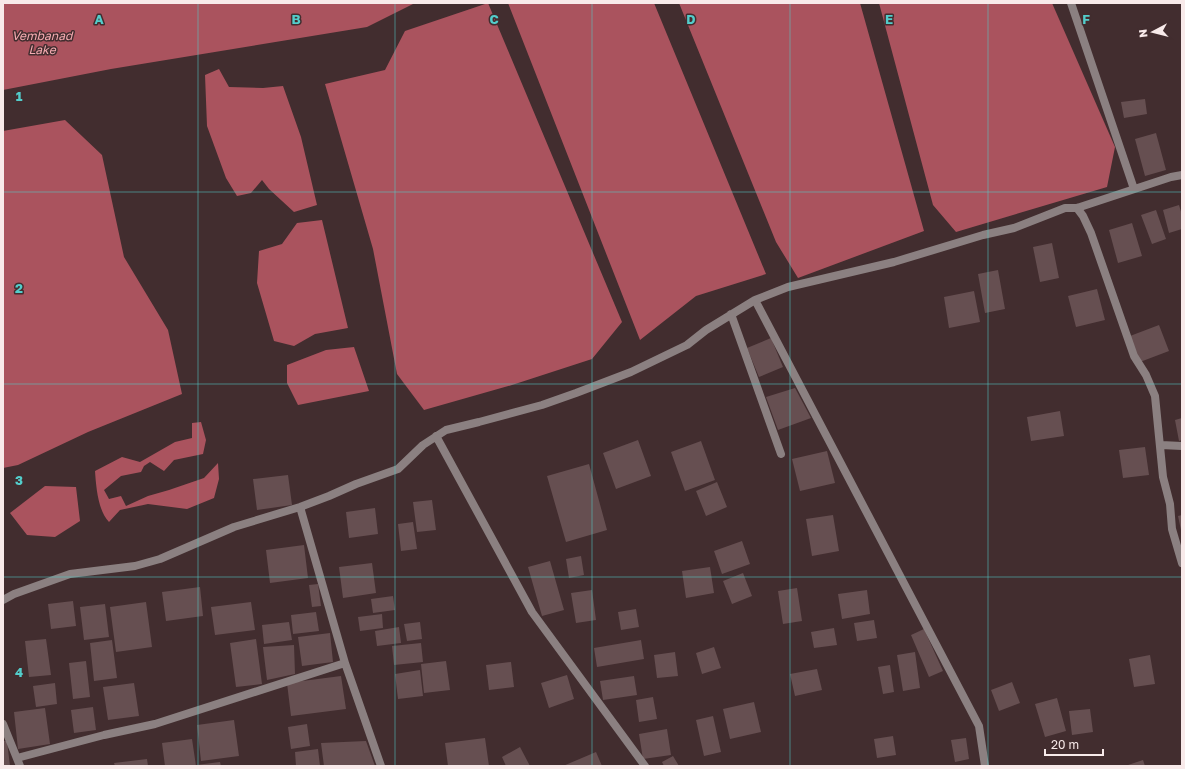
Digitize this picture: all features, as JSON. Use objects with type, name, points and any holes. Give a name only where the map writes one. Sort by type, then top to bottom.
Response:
[{"type":"street","points":[[1071,3],[1134,189]]},
{"type":"street","points":[[3,600],[27,589],[70,574],[135,566],[160,559],[234,527],[300,507],[398,469],[423,445],[446,430],[526,410],[631,372],[687,345],[706,330],[756,300],[788,287],[894,262],[983,234],[1014,228],[1065,208],[1077,208],[1171,177],[1182,175]]},
{"type":"street","points":[[1077,208],[1083,216],[1091,233],[1098,255],[1107,275],[1134,356],[1146,375],[1154,396],[1163,477],[1170,504],[1172,529],[1182,563]]},
{"type":"street","points":[[756,300],[979,726],[985,766]]},
{"type":"street","points":[[732,314],[781,454]]},
{"type":"street","points":[[436,436],[532,612],[645,766]]},
{"type":"street","points":[[1160,445],[1182,446]]},
{"type":"street","points":[[300,507],[345,663],[381,766]]},
{"type":"street","points":[[3,724],[18,762],[104,735],[155,724],[345,663]]},
{"type":"water","name":"Vembanad Lake","points":[[3,3],[415,3],[367,27],[111,69],[3,90]]},
{"type":"water","points":[[488,3],[622,322],[592,359],[512,385],[424,410],[397,374],[373,249],[325,84],[385,70],[405,31]]},
{"type":"water","points":[[508,3],[654,3],[766,274],[696,296],[640,340]]},
{"type":"water","points":[[679,3],[860,3],[924,231],[798,278],[776,242]]},
{"type":"water","points":[[879,3],[1052,3],[1115,147],[1107,187],[956,232],[933,205]]},
{"type":"water","points":[[219,69],[229,87],[263,88],[283,86],[301,137],[317,205],[294,212],[269,189],[262,180],[251,193],[237,196],[226,178],[207,126],[205,75]]},
{"type":"water","points":[[65,120],[102,155],[124,257],[168,330],[182,394],[88,432],[18,465],[3,468],[3,131]]},
{"type":"water","points":[[322,220],[348,328],[315,334],[294,346],[274,341],[257,283],[259,251],[282,244],[297,223]]},
{"type":"water","points":[[354,347],[369,391],[298,405],[287,383],[287,365],[326,350]]},
{"type":"water","points":[[201,422],[206,440],[203,454],[174,460],[164,471],[150,462],[144,466],[141,472],[121,476],[104,490],[109,499],[121,496],[126,506],[148,496],[204,478],[218,463],[219,479],[214,498],[187,509],[148,504],[120,510],[109,522],[102,512],[100,505],[95,471],[122,457],[140,462],[175,442],[192,438],[192,423]]},
{"type":"water","points":[[45,486],[76,487],[80,521],[55,537],[27,535],[10,513]]},
{"type":"building","points":[[1145,99],[1147,114],[1124,118],[1121,102]]},
{"type":"building","points":[[1156,133],[1166,170],[1145,176],[1135,139]]},
{"type":"building","points":[[1179,205],[1182,215],[1182,229],[1169,233],[1163,210]]},
{"type":"building","points":[[1156,210],[1166,239],[1152,244],[1141,215]]},
{"type":"building","points":[[1132,223],[1142,256],[1118,263],[1109,230]]},
{"type":"building","points":[[1052,243],[1059,278],[1040,282],[1033,247]]},
{"type":"building","points":[[998,270],[1005,309],[985,313],[978,274]]},
{"type":"building","points":[[1097,289],[1105,320],[1076,327],[1068,296]]},
{"type":"building","points":[[974,291],[980,322],[949,328],[944,297]]},
{"type":"building","points":[[1159,325],[1169,351],[1140,362],[1130,336]]},
{"type":"building","points":[[771,338],[783,367],[759,377],[747,348]]},
{"type":"building","points":[[795,388],[811,418],[778,430],[766,397]]},
{"type":"building","points":[[1060,411],[1064,436],[1031,441],[1027,417]]},
{"type":"building","points":[[1182,418],[1182,440],[1179,441],[1175,420]]},
{"type":"building","points":[[638,440],[651,476],[616,489],[603,453]]},
{"type":"building","points":[[701,441],[715,480],[685,491],[671,452]]},
{"type":"building","points":[[1145,447],[1149,475],[1123,478],[1119,450]]},
{"type":"building","points":[[827,451],[835,483],[800,491],[792,459]]},
{"type":"building","points":[[589,464],[607,530],[566,542],[547,476]]},
{"type":"building","points":[[288,475],[292,505],[257,510],[253,479]]},
{"type":"building","points":[[717,482],[727,507],[706,516],[696,491]]},
{"type":"building","points":[[432,500],[436,530],[417,532],[413,502]]},
{"type":"building","points":[[375,508],[378,534],[349,538],[346,512]]},
{"type":"building","points":[[833,515],[839,551],[812,556],[806,519]]},
{"type":"building","points":[[1182,515],[1182,530],[1181,530],[1178,516]]},
{"type":"building","points":[[413,522],[417,549],[401,551],[398,524]]},
{"type":"building","points":[[742,541],[750,564],[722,574],[714,551]]},
{"type":"building","points":[[304,545],[308,578],[270,583],[266,550]]},
{"type":"building","points":[[581,556],[584,575],[569,578],[566,559]]},
{"type":"building","points":[[550,561],[564,610],[542,616],[528,567]]},
{"type":"building","points":[[372,563],[376,593],[343,598],[339,567]]},
{"type":"building","points":[[710,567],[714,593],[686,598],[682,571]]},
{"type":"building","points":[[743,573],[752,596],[732,604],[723,581]]},
{"type":"building","points":[[318,584],[321,606],[312,607],[309,585]]},
{"type":"building","points":[[200,587],[203,616],[166,621],[162,592]]},
{"type":"building","points":[[797,588],[802,621],[783,624],[778,591]]},
{"type":"building","points":[[592,590],[596,620],[576,623],[571,593]]},
{"type":"building","points":[[867,590],[870,614],[842,619],[838,594]]},
{"type":"building","points":[[393,596],[395,610],[373,613],[371,599]]},
{"type":"building","points":[[73,601],[76,626],[51,629],[48,604]]},
{"type":"building","points":[[146,602],[152,647],[116,652],[110,607]]},
{"type":"building","points":[[251,602],[255,630],[215,635],[211,607]]},
{"type":"building","points":[[105,604],[109,637],[84,640],[80,607]]},
{"type":"building","points":[[636,609],[639,627],[621,630],[618,612]]},
{"type":"building","points":[[316,612],[319,631],[293,634],[291,615]]},
{"type":"building","points":[[382,614],[383,628],[360,631],[358,617]]},
{"type":"building","points":[[874,620],[877,638],[857,641],[854,623]]},
{"type":"building","points":[[289,622],[292,640],[264,644],[262,625]]},
{"type":"building","points":[[420,622],[422,639],[407,641],[404,624]]},
{"type":"building","points":[[399,627],[401,643],[377,646],[375,631]]},
{"type":"building","points":[[834,628],[837,645],[814,648],[811,632]]},
{"type":"building","points":[[924,629],[943,671],[929,677],[911,635]]},
{"type":"building","points":[[330,633],[333,662],[302,666],[298,637]]},
{"type":"building","points":[[46,639],[51,675],[29,677],[25,641]]},
{"type":"building","points":[[256,639],[262,684],[236,687],[230,643]]},
{"type":"building","points":[[112,640],[117,678],[94,681],[90,643]]},
{"type":"building","points":[[641,640],[644,659],[597,667],[594,648]]},
{"type":"building","points":[[421,643],[423,662],[394,665],[392,646]]},
{"type":"building","points":[[294,645],[295,674],[267,680],[263,647]]},
{"type":"building","points":[[714,647],[721,668],[702,674],[696,653]]},
{"type":"building","points":[[675,652],[678,676],[657,678],[654,655]]},
{"type":"building","points":[[915,652],[920,688],[903,691],[897,655]]},
{"type":"building","points":[[1150,655],[1155,684],[1134,687],[1129,659]]},
{"type":"building","points":[[86,661],[90,697],[73,699],[69,663]]},
{"type":"building","points":[[446,661],[450,690],[424,693],[421,664]]},
{"type":"building","points":[[511,662],[514,687],[489,690],[486,665]]},
{"type":"building","points":[[890,665],[894,692],[883,694],[878,667]]},
{"type":"building","points":[[817,669],[822,690],[795,696],[790,674]]},
{"type":"building","points":[[420,670],[423,696],[398,699],[395,674]]},
{"type":"building","points":[[567,675],[574,699],[549,708],[541,683]]},
{"type":"building","points":[[341,676],[346,709],[291,716],[287,683]]},
{"type":"building","points":[[634,676],[637,695],[603,700],[600,681]]},
{"type":"building","points":[[1012,682],[1020,703],[999,711],[991,690]]},
{"type":"building","points":[[55,683],[57,704],[36,707],[33,686]]},
{"type":"building","points":[[134,683],[139,716],[108,720],[103,687]]},
{"type":"building","points":[[653,697],[657,719],[639,722],[636,700]]},
{"type":"building","points":[[1057,698],[1066,731],[1045,737],[1035,704]]},
{"type":"building","points":[[754,702],[761,732],[730,739],[723,709]]},
{"type":"building","points":[[93,707],[96,730],[74,733],[71,710]]},
{"type":"building","points":[[45,708],[50,744],[18,749],[14,712]]},
{"type":"building","points":[[1090,709],[1093,732],[1072,735],[1069,711]]},
{"type":"building","points":[[713,716],[721,752],[704,756],[696,720]]},
{"type":"building","points":[[234,720],[239,756],[201,761],[197,725]]},
{"type":"building","points":[[307,724],[310,746],[291,749],[288,727]]},
{"type":"building","points":[[667,729],[671,755],[643,759],[639,734]]},
{"type":"building","points":[[893,736],[896,755],[877,758],[874,739]]},
{"type":"building","points":[[485,738],[489,766],[448,766],[445,743]]},
{"type":"building","points":[[966,738],[969,759],[955,762],[951,740]]},
{"type":"building","points":[[192,739],[196,766],[165,766],[162,743]]},
{"type":"building","points":[[3,741],[7,741],[10,766],[3,766]]},
{"type":"building","points":[[366,741],[375,766],[324,766],[321,743]]},
{"type":"building","points":[[520,747],[530,766],[506,766],[502,757]]},
{"type":"building","points":[[318,749],[320,766],[296,766],[295,752]]},
{"type":"building","points":[[596,752],[602,766],[563,766]]},
{"type":"building","points":[[673,756],[679,766],[664,766],[662,762]]},
{"type":"building","points":[[147,759],[148,766],[115,766],[114,763]]},
{"type":"building","points":[[1143,760],[1145,766],[1125,766]]},
{"type":"building","points":[[220,762],[221,766],[196,766],[196,765]]}]
